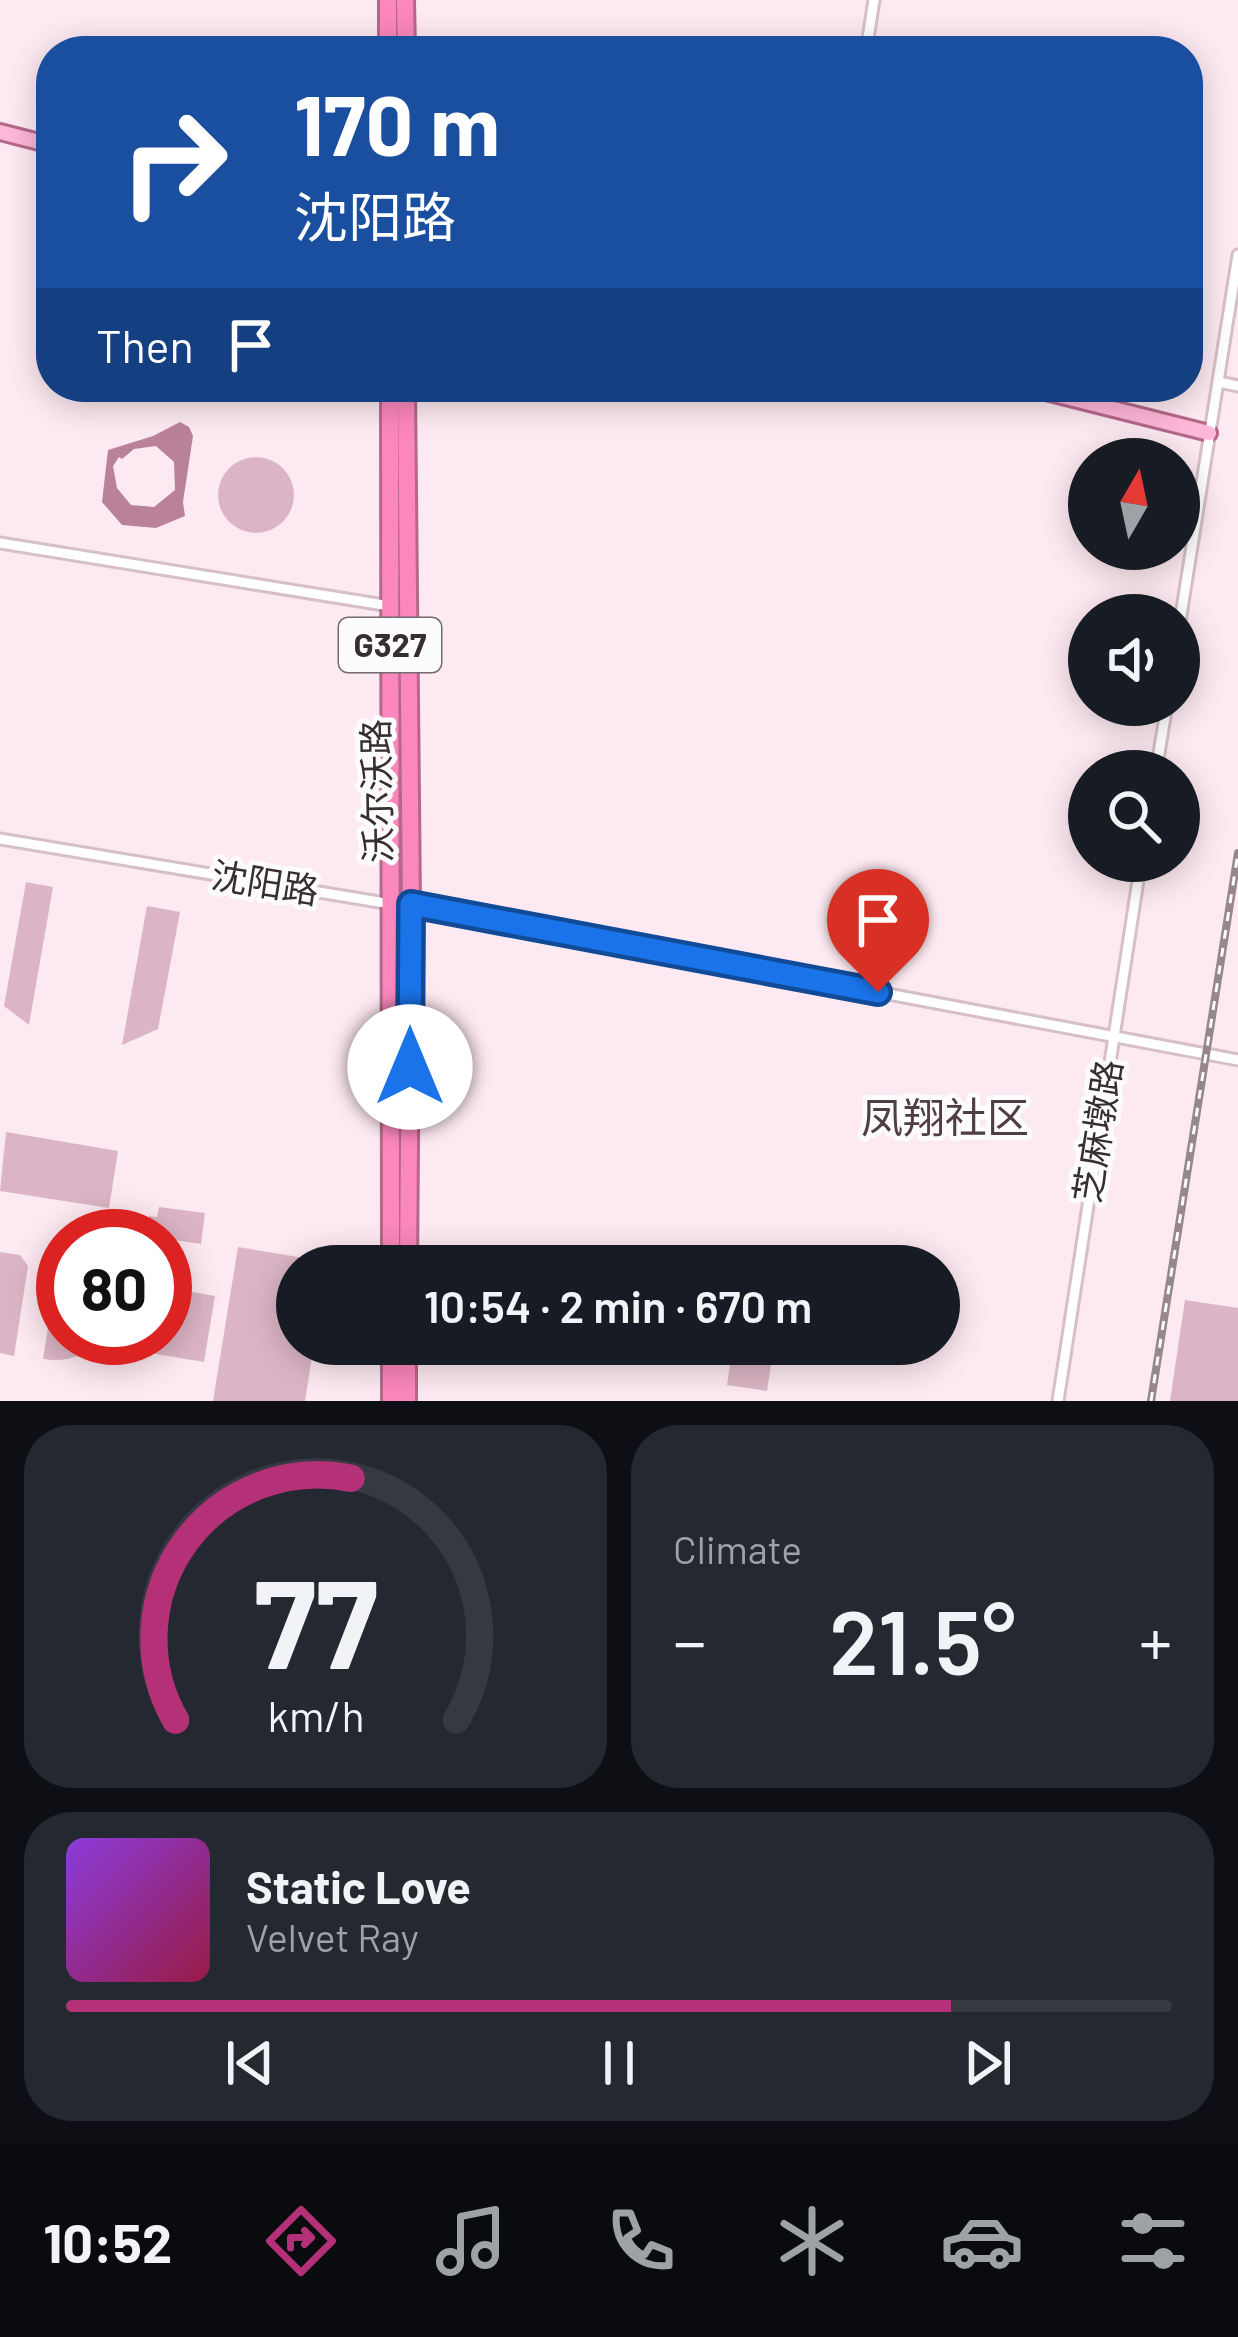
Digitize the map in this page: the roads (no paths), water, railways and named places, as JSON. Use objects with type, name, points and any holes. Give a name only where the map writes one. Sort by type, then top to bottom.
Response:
[{"type":"highway","points":[[388,0],[388,36]]},
{"type":"highway","points":[[406,0],[406,36]]},
{"type":"highway","name":"沃尔沃路","points":[[390,402],[390,606],[408,1245]]},
{"type":"highway","name":"沃尔沃路","points":[[393,1245],[406,402]]},
{"type":"highway","points":[[392,1365],[392,1401]]},
{"type":"highway","points":[[407,1365],[407,1401]]},
{"type":"main road","points":[[0,132],[36,141]]},
{"type":"main road","points":[[1086,402],[1209,433]]},
{"type":"street","points":[[868,36],[874,0]]},
{"type":"street","points":[[1184,594],[1238,255]]},
{"type":"street","points":[[1219,382],[1238,386]]},
{"type":"street","points":[[0,543],[390,606]]},
{"type":"street","name":"沈阳路","points":[[0,839],[401,904],[1238,1060]]},
{"type":"street","name":"芝麻墩路","points":[[1058,1401],[1138,882]]},
{"type":"railway","points":[[1151,1401],[1238,853]]},
{"type":"district","name":"凤翔社区","points":[[945,1118]]}]
